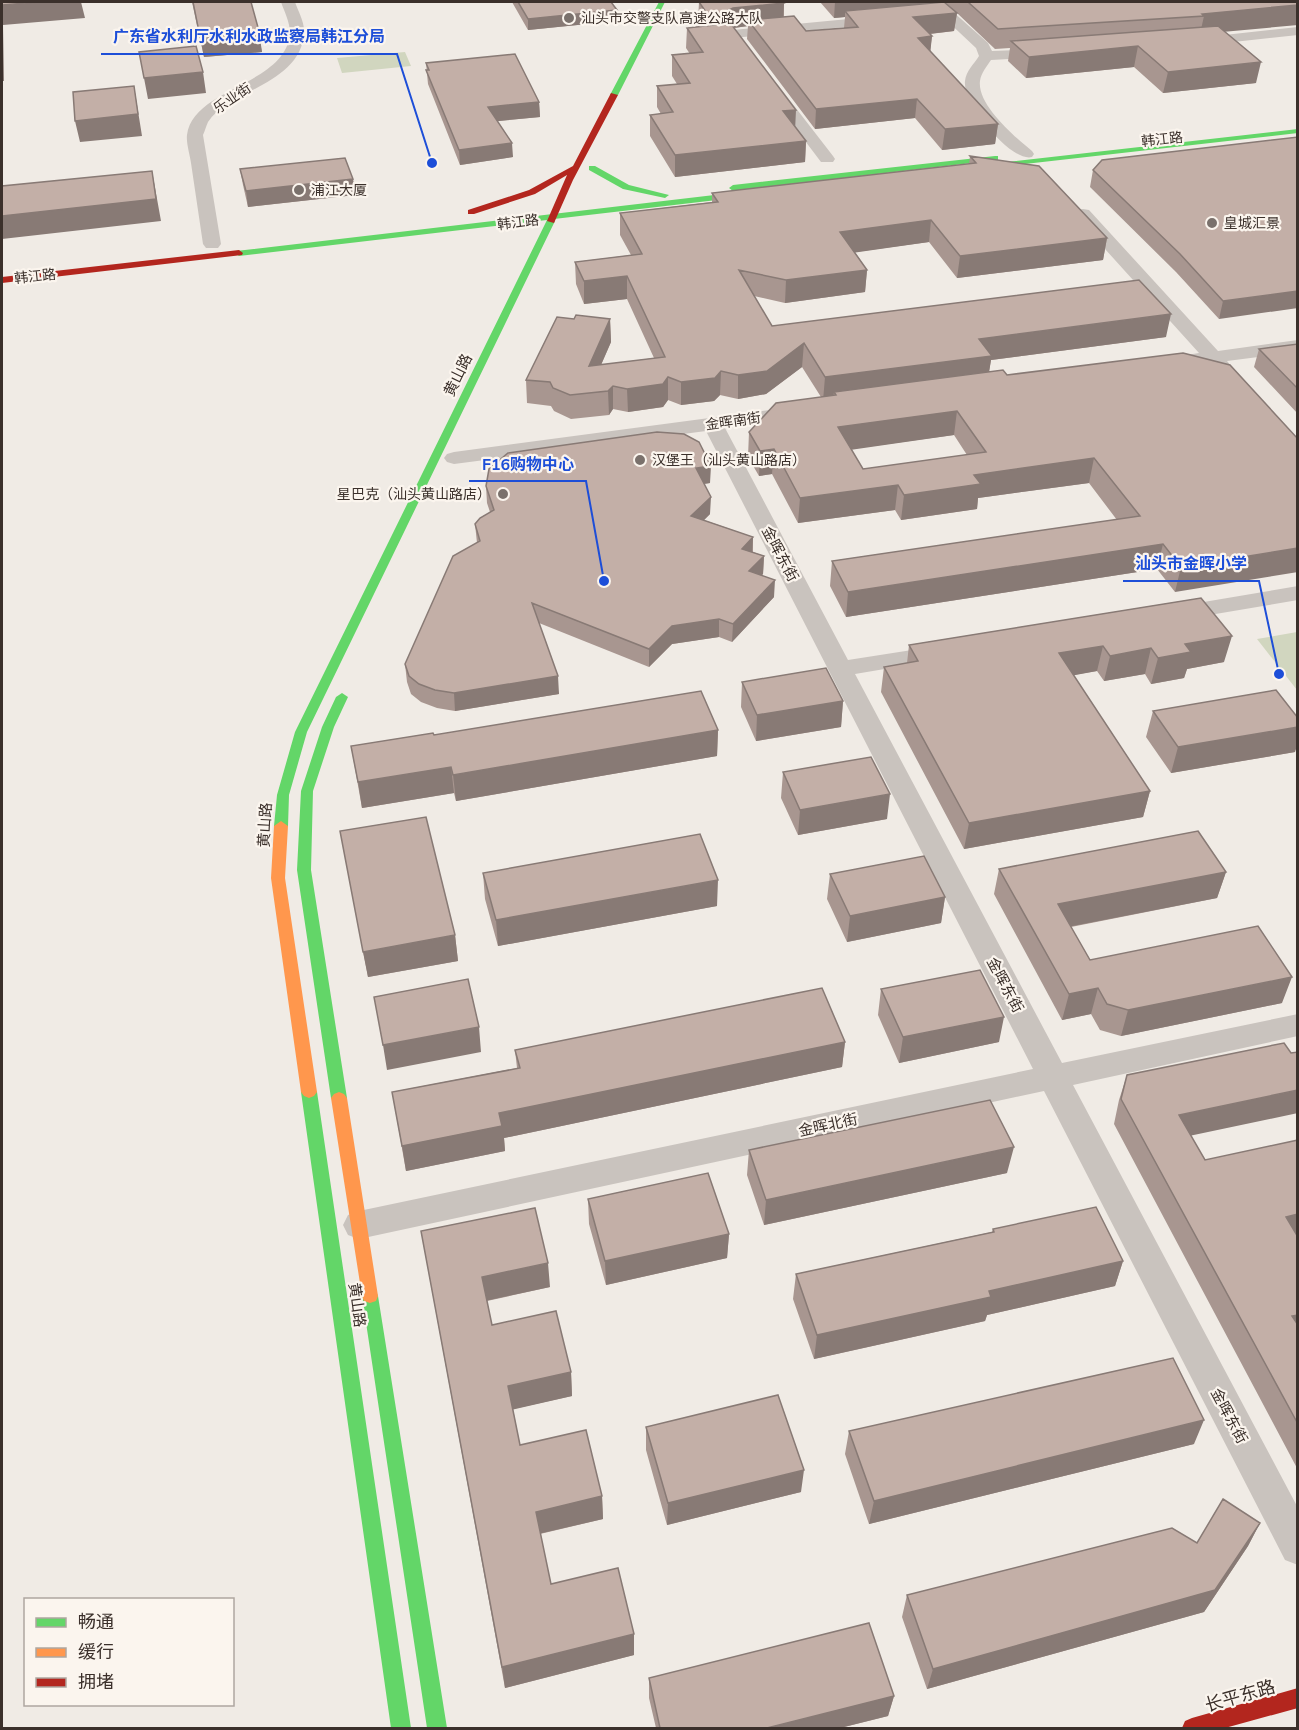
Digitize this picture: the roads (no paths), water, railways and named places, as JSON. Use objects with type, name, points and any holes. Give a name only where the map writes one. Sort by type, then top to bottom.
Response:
[{"type":"street","name":"乐业街","points":[[212,244],[195,135],[202,120],[218,106],[286,60],[294,47],[297,32],[288,2]]},
{"type":"street","name":"黄山路","points":[[401,1728],[278,878],[283,795],[302,732],[537,252],[576,167],[662,2]]},
{"type":"street","points":[[608,137],[677,2]]},
{"type":"street","points":[[934,2],[982,46],[986,56],[974,74],[971,86],[985,115],[1012,144],[1030,157],[1049,177]]},
{"type":"street","points":[[923,16],[947,13]]},
{"type":"street","points":[[746,52],[733,34],[900,18]]},
{"type":"street","points":[[1177,44],[1298,31]]},
{"type":"street","points":[[986,56],[1065,52]]},
{"type":"street","points":[[766,79],[827,159]]},
{"type":"street","name":"韩江路","points":[[2,280],[445,224],[554,212],[634,208],[1298,124]]},
{"type":"street","name":"韩江路","points":[[572,211],[665,195],[1298,131]]},
{"type":"street","points":[[445,224],[532,192],[576,167]]},
{"type":"street","points":[[592,168],[625,187],[649,194],[665,195]]},
{"type":"street","points":[[1072,203],[1235,382]]},
{"type":"street","points":[[580,229],[634,208]]},
{"type":"street","name":"韩江路","points":[[2,267],[212,244],[445,224]]},
{"type":"street","points":[[445,224],[506,237]]},
{"type":"street","points":[[521,243],[537,252]]},
{"type":"street","points":[[1154,365],[1298,346]]},
{"type":"street","name":"金晖南街","points":[[454,458],[817,410]]},
{"type":"street","name":"金晖东街","points":[[712,423],[1298,1547]]},
{"type":"street","points":[[1157,616],[1298,593]]},
{"type":"street","points":[[840,669],[969,648]]},
{"type":"street","name":"黄山路","points":[[348,683],[328,727],[307,791],[304,870],[437,1728]]},
{"type":"street","name":"金晖北街","points":[[359,1225],[1298,1025]]},
{"type":"street","name":"长平东路","points":[[1192,1728],[1298,1698]]},
{"type":"place","name":"汕头市交警支队高速公路大队","points":[[569,18]]},
{"type":"place","name":"广东省水利厅水利水政监察局韩江分局","points":[[432,163]]},
{"type":"place","name":"浦江大厦","points":[[299,190]]},
{"type":"place","name":"皇城汇景","points":[[1212,223]]},
{"type":"place","name":"汉堡王（汕头黄山路店）","points":[[640,460]]},
{"type":"place","name":"星巴克（汕头黄山路店）","points":[[503,494]]},
{"type":"place","name":"F16购物中心","points":[[604,581]]},
{"type":"place","name":"汕头市金晖小学","points":[[1279,674]]}]
